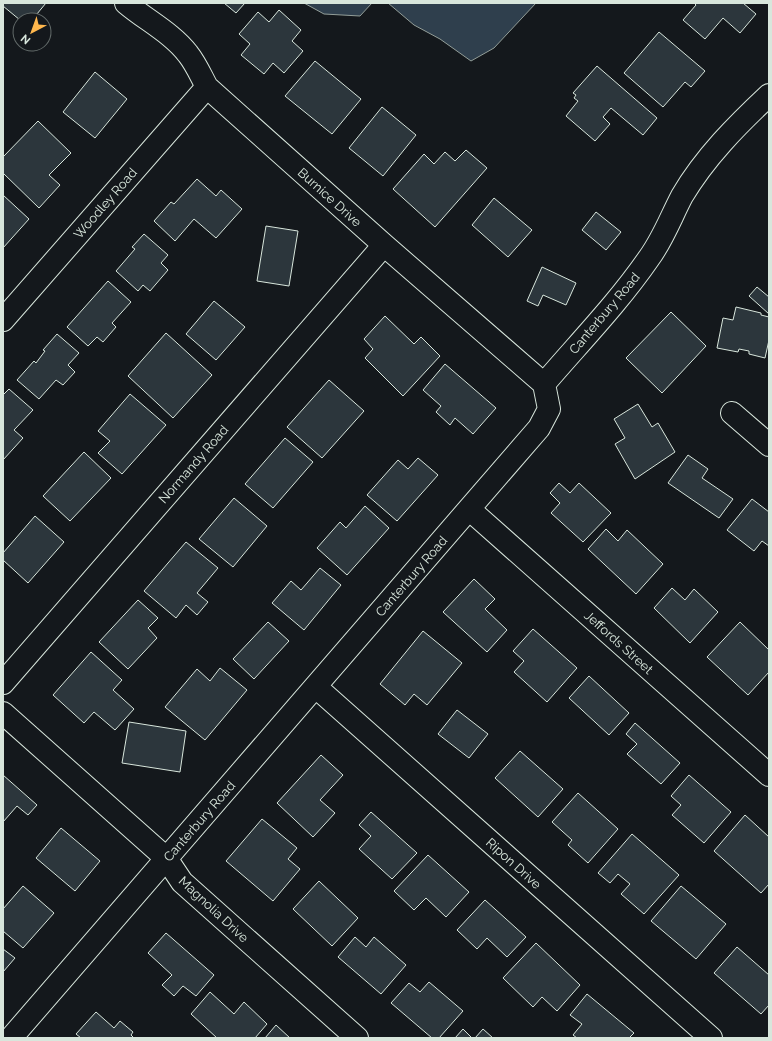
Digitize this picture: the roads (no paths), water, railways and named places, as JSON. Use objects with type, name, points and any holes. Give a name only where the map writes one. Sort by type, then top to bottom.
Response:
[{"type":"street","name":"Burnice Drive","points":[[126,3],[139,15],[163,30],[188,54],[207,87],[384,245],[544,384]]},
{"type":"street","name":"Woodley Road","points":[[3,320],[207,87]]},
{"type":"street","name":"Canterbury Road","points":[[11,1038],[539,428],[549,409],[544,384],[631,282],[645,263],[668,228],[682,196],[705,162],[734,128],[769,95]]},
{"type":"street","name":"Normandy Road","points":[[3,683],[384,245]]},
{"type":"street","points":[[732,413],[769,445]]},
{"type":"street","name":"Jeffords Street","points":[[469,508],[769,775]]},
{"type":"street","name":"Ripon Drive","points":[[316,687],[711,1038]]},
{"type":"street","name":"Magnolia Drive","points":[[3,713],[166,858],[182,882],[357,1038]]},
{"type":"water","points":[[304,3],[372,3],[360,16],[324,14]]},
{"type":"water","points":[[388,3],[536,3],[494,48],[471,61],[440,39],[414,25]]}]
